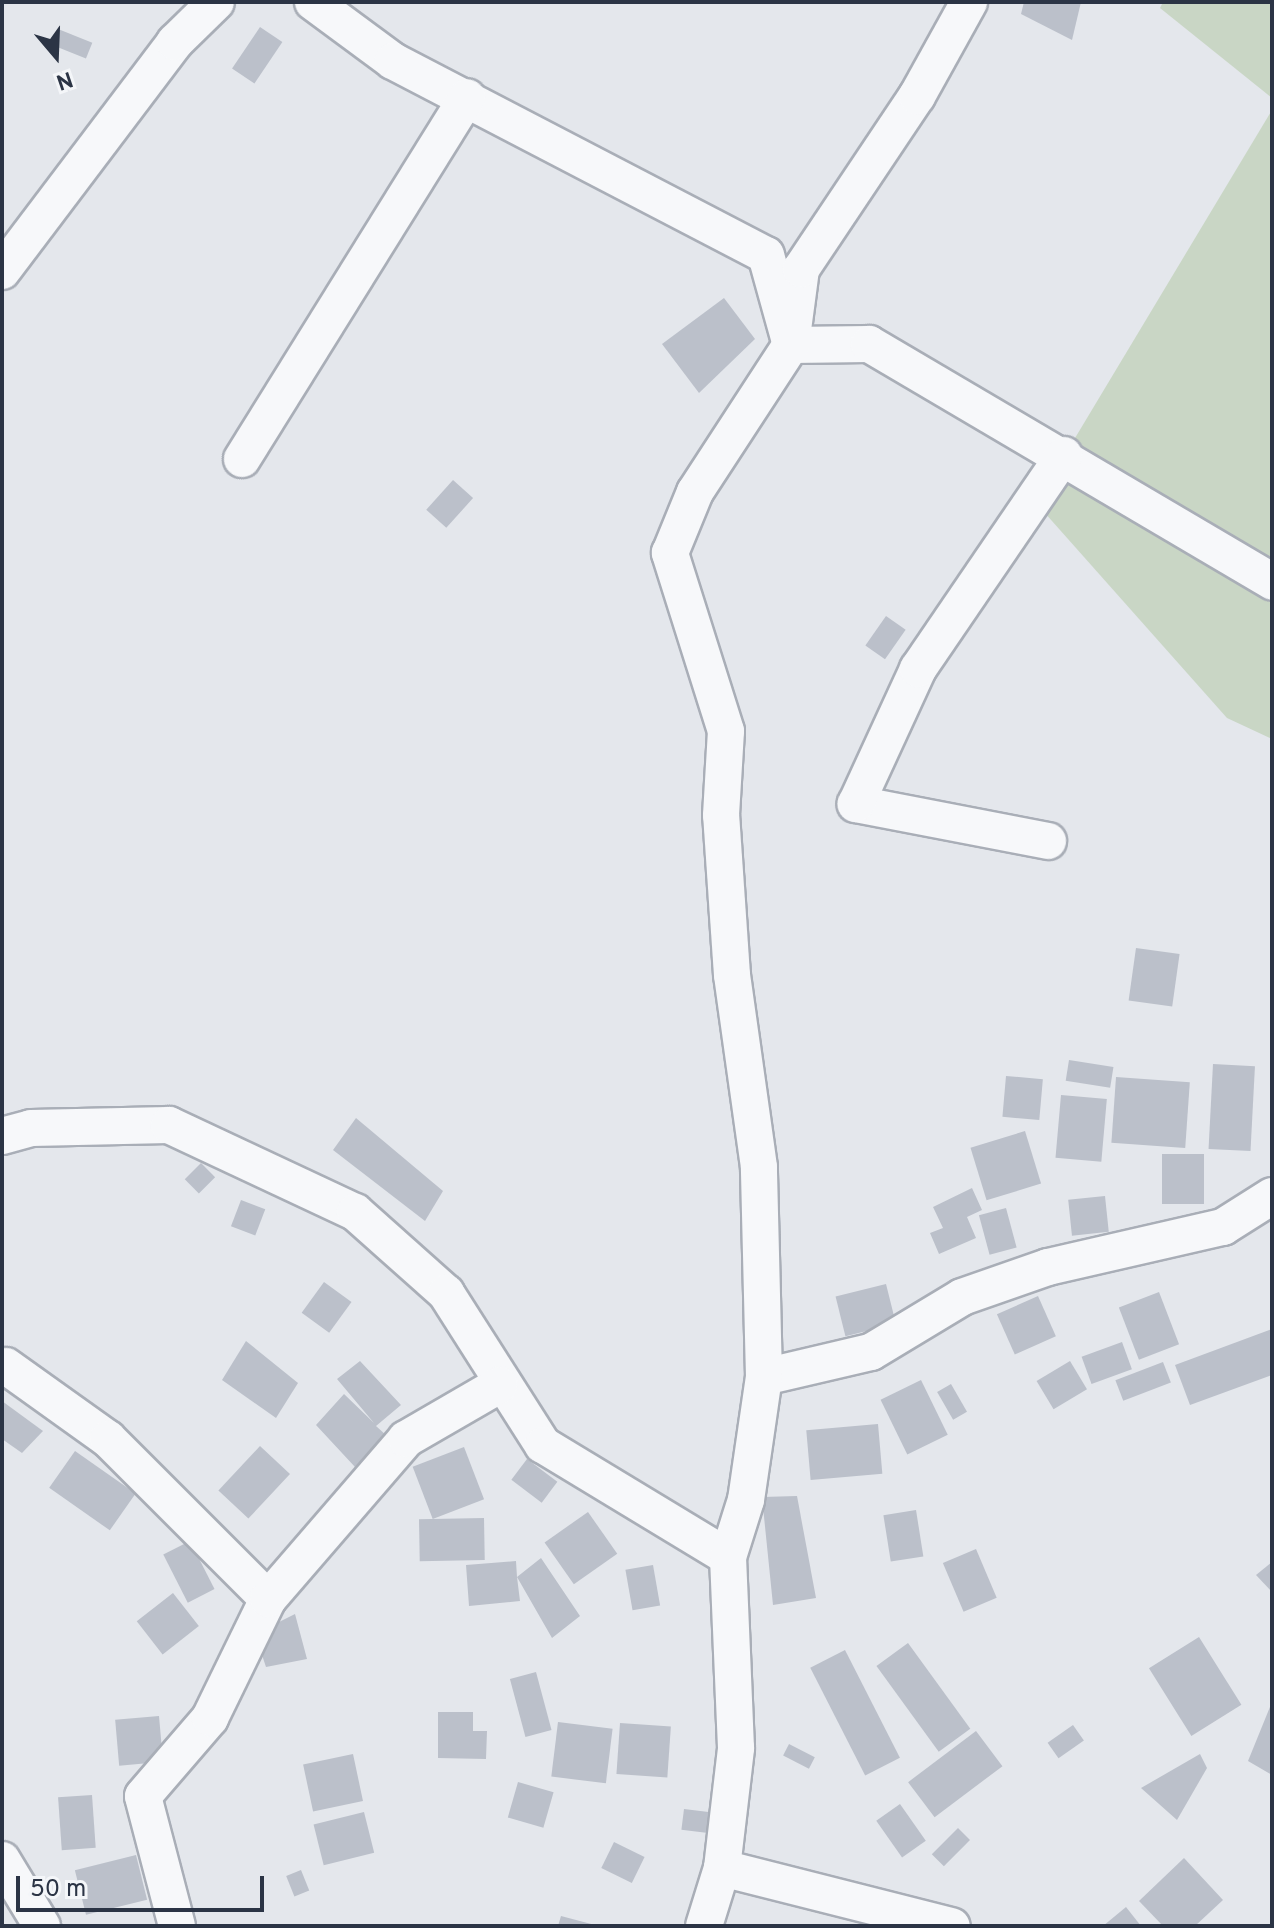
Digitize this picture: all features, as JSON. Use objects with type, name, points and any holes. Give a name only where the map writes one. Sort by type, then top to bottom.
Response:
[{"type":"street","points":[[2,271],[175,42],[216,2]]},
{"type":"street","points":[[313,2],[393,61],[766,255],[791,345]]},
{"type":"street","points":[[704,1926],[722,1868],[736,1748],[728,1557],[746,1500],[764,1377],[759,1167],[732,975],[721,815],[726,731],[670,553],[695,492],[791,345],[801,269],[917,96],[969,2]]},
{"type":"street","points":[[242,459],[467,97]]},
{"type":"street","points":[[791,345],[869,344],[1064,455],[1272,581]]},
{"type":"street","points":[[1048,841],[856,804],[918,669],[1064,455]]},
{"type":"street","points":[[2,1136],[31,1128],[169,1125],[355,1212],[446,1293],[499,1385],[543,1445],[728,1557]]},
{"type":"street","points":[[764,1377],[871,1352],[962,1297],[1048,1267],[1223,1227],[1272,1196]]},
{"type":"street","points":[[6,1366],[108,1439],[268,1599]]},
{"type":"street","points":[[177,1926],[143,1796],[210,1718],[268,1599],[406,1439],[499,1385]]},
{"type":"street","points":[[2,1860],[42,1926]]},
{"type":"street","points":[[722,1868],[952,1926]]},
{"type":"green space","points":[[1163,2],[1272,2],[1272,98],[1160,8]]},
{"type":"green space","points":[[1272,110],[1272,739],[1227,718],[1036,503]]},
{"type":"building","points":[[1024,2],[1081,2],[1072,40],[1021,14]]},
{"type":"building","points":[[260,27],[282,42],[254,84],[232,68]]},
{"type":"building","points":[[58,29],[92,43],[86,59],[52,45]]},
{"type":"building","points":[[724,298],[755,339],[699,393],[662,344]]},
{"type":"building","points":[[453,480],[473,498],[446,528],[426,510]]},
{"type":"building","points":[[886,616],[906,630],[885,659],[865,645]]},
{"type":"building","points":[[1136,948],[1180,954],[1172,1007],[1129,1000]]},
{"type":"building","points":[[1069,1060],[1113,1067],[1110,1088],[1066,1081]]},
{"type":"building","points":[[1213,1064],[1255,1066],[1250,1151],[1209,1149]]},
{"type":"building","points":[[1006,1076],[1043,1079],[1039,1120],[1002,1117]]},
{"type":"building","points":[[1116,1077],[1190,1082],[1185,1148],[1111,1143]]},
{"type":"building","points":[[1061,1095],[1107,1099],[1101,1162],[1056,1158]]},
{"type":"building","points":[[356,1118],[443,1191],[425,1221],[333,1150]]},
{"type":"building","points":[[1025,1131],[1041,1184],[987,1200],[970,1148]]},
{"type":"building","points":[[1162,1154],[1204,1154],[1204,1204],[1162,1204]]},
{"type":"building","points":[[201,1163],[215,1177],[199,1193],[185,1179]]},
{"type":"building","points":[[972,1188],[982,1210],[967,1217],[976,1238],[939,1254],[930,1233],[943,1228],[933,1207]]},
{"type":"building","points":[[1105,1196],[1109,1232],[1072,1236],[1068,1200]]},
{"type":"building","points":[[241,1200],[265,1209],[255,1235],[231,1226]]},
{"type":"building","points":[[1006,1208],[1017,1248],[990,1255],[979,1215]]},
{"type":"building","points":[[324,1282],[352,1302],[329,1333],[302,1313]]},
{"type":"building","points":[[886,1284],[896,1324],[845,1336],[836,1297]]},
{"type":"building","points":[[1159,1292],[1179,1344],[1139,1360],[1119,1307]]},
{"type":"building","points":[[1038,1296],[1056,1336],[1015,1354],[997,1314]]},
{"type":"building","points":[[1272,1329],[1272,1375],[1190,1405],[1175,1365]]},
{"type":"building","points":[[246,1341],[298,1383],[276,1418],[222,1380]]},
{"type":"building","points":[[1122,1342],[1132,1369],[1092,1384],[1082,1357]]},
{"type":"building","points":[[360,1361],[401,1405],[376,1426],[387,1436],[355,1467],[316,1425],[344,1394],[374,1423],[337,1379]]},
{"type":"building","points":[[1070,1361],[1087,1389],[1054,1409],[1037,1381]]},
{"type":"building","points":[[1163,1362],[1171,1383],[1123,1401],[1115,1380]]},
{"type":"building","points":[[921,1380],[948,1435],[907,1455],[881,1400]]},
{"type":"building","points":[[951,1384],[967,1412],[953,1420],[937,1392]]},
{"type":"building","points":[[2,1401],[43,1431],[22,1453],[2,1439]]},
{"type":"building","points":[[878,1424],[882,1474],[811,1480],[806,1430]]},
{"type":"building","points":[[260,1446],[290,1474],[248,1519],[218,1491]]},
{"type":"building","points":[[464,1447],[484,1499],[433,1519],[413,1467]]},
{"type":"building","points":[[75,1451],[136,1493],[110,1530],[49,1488]]},
{"type":"building","points":[[527,1459],[557,1482],[542,1503],[511,1480]]},
{"type":"building","points":[[797,1496],[816,1598],[773,1605],[762,1497]]},
{"type":"building","points":[[916,1510],[923,1556],[891,1562],[883,1515]]},
{"type":"building","points":[[588,1512],[617,1554],[574,1584],[545,1542]]},
{"type":"building","points":[[484,1518],[485,1560],[420,1561],[419,1519]]},
{"type":"building","points":[[190,1541],[215,1589],[188,1603],[163,1555]]},
{"type":"building","points":[[976,1549],[997,1598],[964,1612],[943,1563]]},
{"type":"building","points":[[541,1558],[580,1616],[552,1638],[517,1577]]},
{"type":"building","points":[[516,1561],[520,1601],[469,1606],[466,1565]]},
{"type":"building","points":[[1272,1562],[1272,1592],[1256,1575]]},
{"type":"building","points":[[653,1565],[660,1605],[633,1610],[625,1570]]},
{"type":"building","points":[[173,1593],[199,1626],[163,1654],[137,1621]]},
{"type":"building","points":[[295,1614],[307,1659],[266,1667],[255,1634]]},
{"type":"building","points":[[1199,1637],[1241,1705],[1191,1736],[1149,1668]]},
{"type":"building","points":[[908,1643],[970,1729],[939,1752],[876,1666]]},
{"type":"building","points":[[845,1650],[900,1758],[865,1776],[810,1668]]},
{"type":"building","points":[[536,1672],[552,1730],[525,1737],[510,1679]]},
{"type":"building","points":[[1272,1702],[1272,1775],[1248,1761]]},
{"type":"building","points":[[438,1712],[473,1712],[473,1731],[487,1731],[486,1759],[438,1758]]},
{"type":"building","points":[[159,1716],[163,1762],[119,1766],[115,1720]]},
{"type":"building","points":[[558,1722],[613,1729],[606,1783],[551,1777]]},
{"type":"building","points":[[620,1723],[671,1727],[667,1777],[616,1774]]},
{"type":"building","points":[[1073,1725],[1084,1741],[1059,1758],[1048,1743]]},
{"type":"building","points":[[976,1731],[1002,1766],[935,1817],[908,1782]]},
{"type":"building","points":[[789,1744],[815,1757],[809,1769],[783,1756]]},
{"type":"building","points":[[353,1754],[363,1801],[313,1812],[303,1765]]},
{"type":"building","points":[[1200,1754],[1207,1768],[1177,1820],[1141,1788]]},
{"type":"building","points":[[518,1782],[554,1792],[543,1828],[508,1818]]},
{"type":"building","points":[[92,1795],[96,1848],[62,1850],[58,1797]]},
{"type":"building","points":[[900,1804],[926,1841],[902,1857],[876,1821]]},
{"type":"building","points":[[684,1809],[719,1813],[716,1834],[681,1830]]},
{"type":"building","points":[[364,1812],[374,1853],[324,1865],[314,1825]]},
{"type":"building","points":[[958,1828],[970,1840],[944,1866],[932,1854]]},
{"type":"building","points":[[614,1842],[645,1857],[632,1883],[601,1868]]},
{"type":"building","points":[[136,1855],[147,1900],[86,1915],[75,1870]]},
{"type":"building","points":[[1184,1858],[1223,1900],[1195,1926],[1163,1926],[1139,1901]]},
{"type":"building","points":[[301,1870],[309,1890],[294,1896],[286,1876]]},
{"type":"building","points":[[1126,1907],[1141,1926],[1103,1926]]},
{"type":"building","points":[[561,1916],[595,1925],[558,1926]]}]
